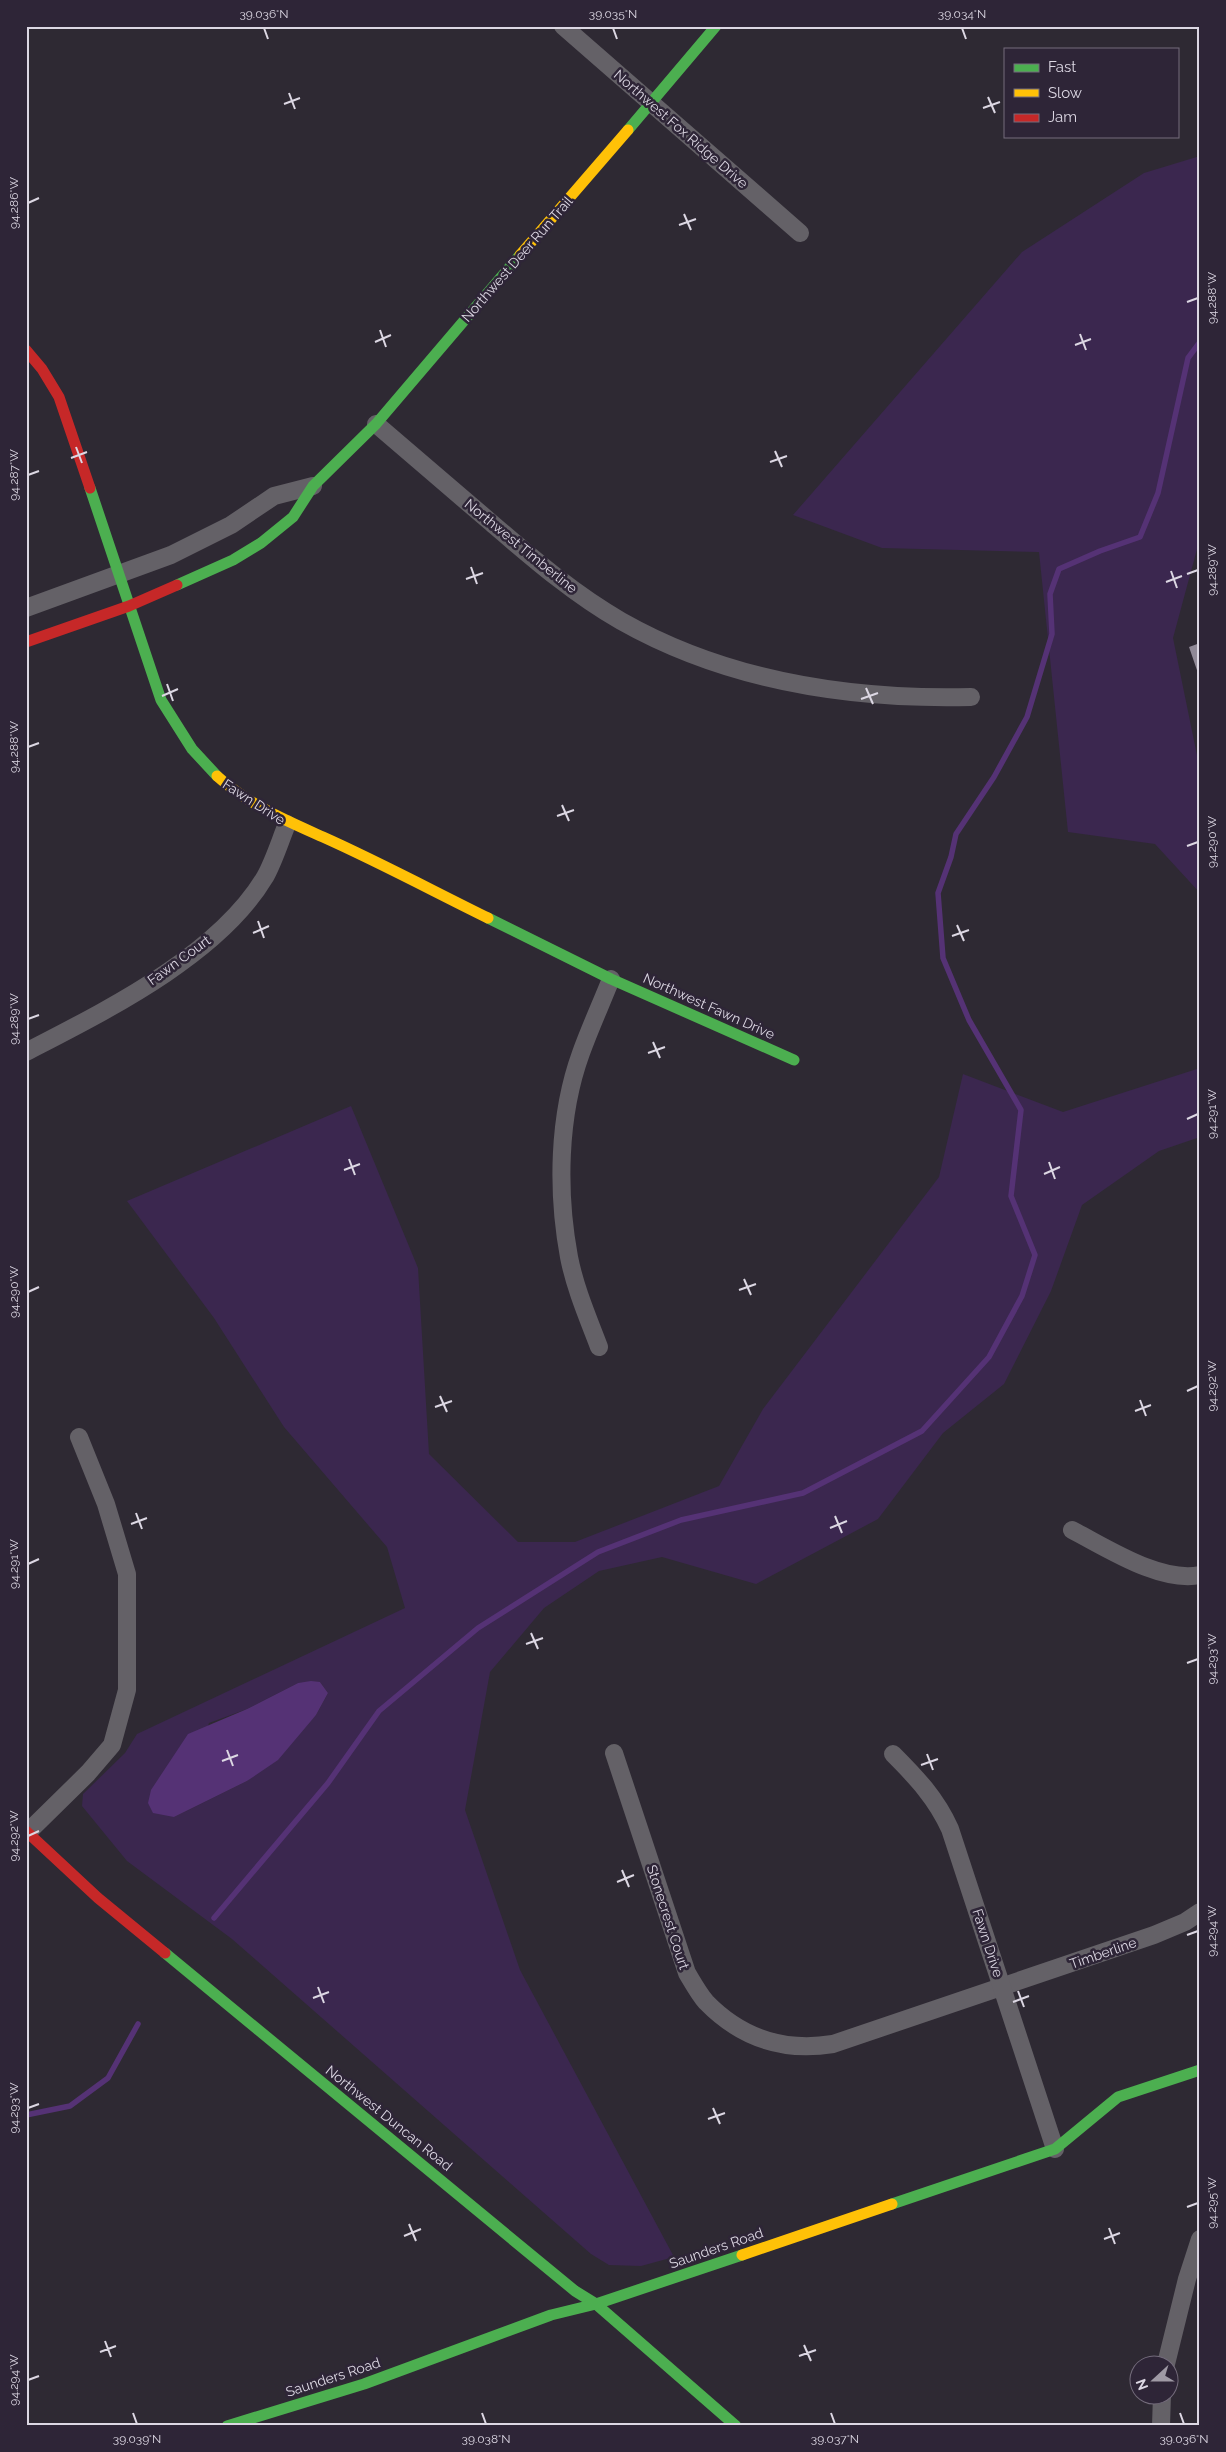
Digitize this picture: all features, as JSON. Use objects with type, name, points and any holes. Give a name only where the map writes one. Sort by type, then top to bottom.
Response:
[{"type":"street","name":"Northwest Fox Ridge Drive","points":[[563,26],[800,233]]},
{"type":"street","name":"Northwest Deer Run Trail","points":[[26,642],[129,606],[233,560],[261,543],[293,517],[313,486],[376,424],[716,26]]},
{"type":"street","name":"Fawn Drive","points":[[26,350],[42,369],[59,397],[161,700],[175,727],[199,760],[227,788],[287,824],[323,837],[611,979]]},
{"type":"street","name":"Northwest Timberline","points":[[376,424],[536,562],[620,621],[673,648],[750,675],[840,692],[928,698],[971,697]]},
{"type":"street","points":[[26,608],[118,576],[180,551],[231,525],[274,496],[313,486]]},
{"type":"street","name":"Fawn Court","points":[[26,1052],[162,976],[190,955],[242,907],[265,877],[287,824]]},
{"type":"street","points":[[599,1348],[578,1289],[570,1258],[564,1218],[563,1136],[570,1093],[580,1054],[611,979]]},
{"type":"street","name":"Northwest Fawn Drive","points":[[611,979],[794,1060]]},
{"type":"street","points":[[27,1831],[88,1773],[112,1745],[126,1690],[127,1574],[106,1504],[79,1437]]},
{"type":"street","points":[[1072,1530],[1144,1568],[1172,1574],[1200,1575]]},
{"type":"street","name":"Stonecrest Court","points":[[614,1753],[687,1973],[705,2001],[726,2020],[748,2034],[779,2044],[808,2048],[833,2044],[1002,1987]]},
{"type":"street","name":"Fawn Drive","points":[[893,1754],[921,1782],[940,1806],[950,1829],[1056,2149]]},
{"type":"street","name":"Northwest Duncan Road","points":[[27,1831],[98,1898],[575,2291],[596,2304],[736,2426]]},
{"type":"street","name":"Timberline","points":[[1002,1987],[1154,1936],[1185,1922],[1200,1912]]},
{"type":"street","name":"Saunders Road","points":[[227,2426],[364,2384],[551,2315],[596,2304],[1056,2149],[1118,2097],[1200,2070]]},
{"type":"street","points":[[1168,2354],[1187,2279],[1200,2239]]},
{"type":"street","points":[[1161,2426],[1162,2404]]},
{"type":"shaded area","points":[[1200,156],[1200,538],[1173,638],[1200,770],[1200,893],[1155,844],[1068,832],[1039,552],[882,548],[793,515],[1022,252],[1144,173]]},
{"type":"shaded area","points":[[1200,1068],[1200,1137],[1159,1151],[1082,1205],[1051,1291],[1004,1384],[943,1433],[878,1519],[756,1584],[662,1557],[599,1571],[544,1608],[490,1672],[465,1810],[520,1970],[674,2257],[641,2266],[609,2265],[591,2254],[232,1939],[127,1861],[82,1806],[83,1794],[125,1753],[137,1734],[405,1608],[387,1547],[284,1427],[214,1318],[127,1201],[351,1106],[418,1268],[429,1454],[518,1542],[575,1542],[719,1486],[763,1409],[939,1177],[963,1074],[1063,1112]],"holes":[[[320,1682],[328,1693],[316,1715],[247,1781],[174,1817],[209,1723],[247,1709],[298,1683]]]},
{"type":"shaded area","points":[[320,1682],[328,1693],[316,1715],[278,1760],[247,1781],[174,1817],[153,1813],[148,1803],[151,1790],[188,1734],[247,1709],[298,1683]]},
{"type":"building","points":[[1200,643],[1200,676],[1199,676],[1189,647]]},
{"type":"waterway","points":[[214,1918],[328,1783],[379,1711],[478,1628],[598,1552],[681,1520],[803,1493],[922,1431],[989,1357],[1022,1296],[1035,1255],[1011,1196],[1021,1110],[969,1020],[943,958],[938,893],[951,857],[956,834],[994,777],[1027,717],[1052,634],[1050,594],[1059,569],[1100,551],[1140,537],[1158,493],[1188,358],[1200,342]]},
{"type":"waterway","points":[[26,2115],[70,2106],[108,2078],[138,2024]]},
{"type":"traffic: fast","points":[[628,130],[716,26]]},
{"type":"traffic: fast","points":[[177,585],[233,560],[261,543],[293,517],[313,486],[376,424],[520,255]]},
{"type":"traffic: fast","points":[[90,488],[161,700],[192,749],[217,776]]},
{"type":"traffic: fast","points":[[488,918],[611,979],[794,1060]]},
{"type":"traffic: fast","points":[[165,1953],[575,2291],[596,2304],[736,2426]]},
{"type":"traffic: fast","points":[[892,2204],[1055,2149],[1118,2097],[1200,2070]]},
{"type":"traffic: fast","points":[[227,2426],[364,2384],[551,2315],[596,2304],[742,2255]]},
{"type":"traffic: slow","points":[[520,255],[628,130]]},
{"type":"traffic: slow","points":[[217,776],[255,804],[268,811],[365,856],[488,918]]},
{"type":"traffic: slow","points":[[742,2255],[892,2204]]},
{"type":"traffic: jam","points":[[26,350],[42,369],[59,397],[90,488]]},
{"type":"traffic: jam","points":[[26,642],[129,606],[177,585]]},
{"type":"traffic: jam","points":[[26,1831],[98,1898],[165,1953]]}]
